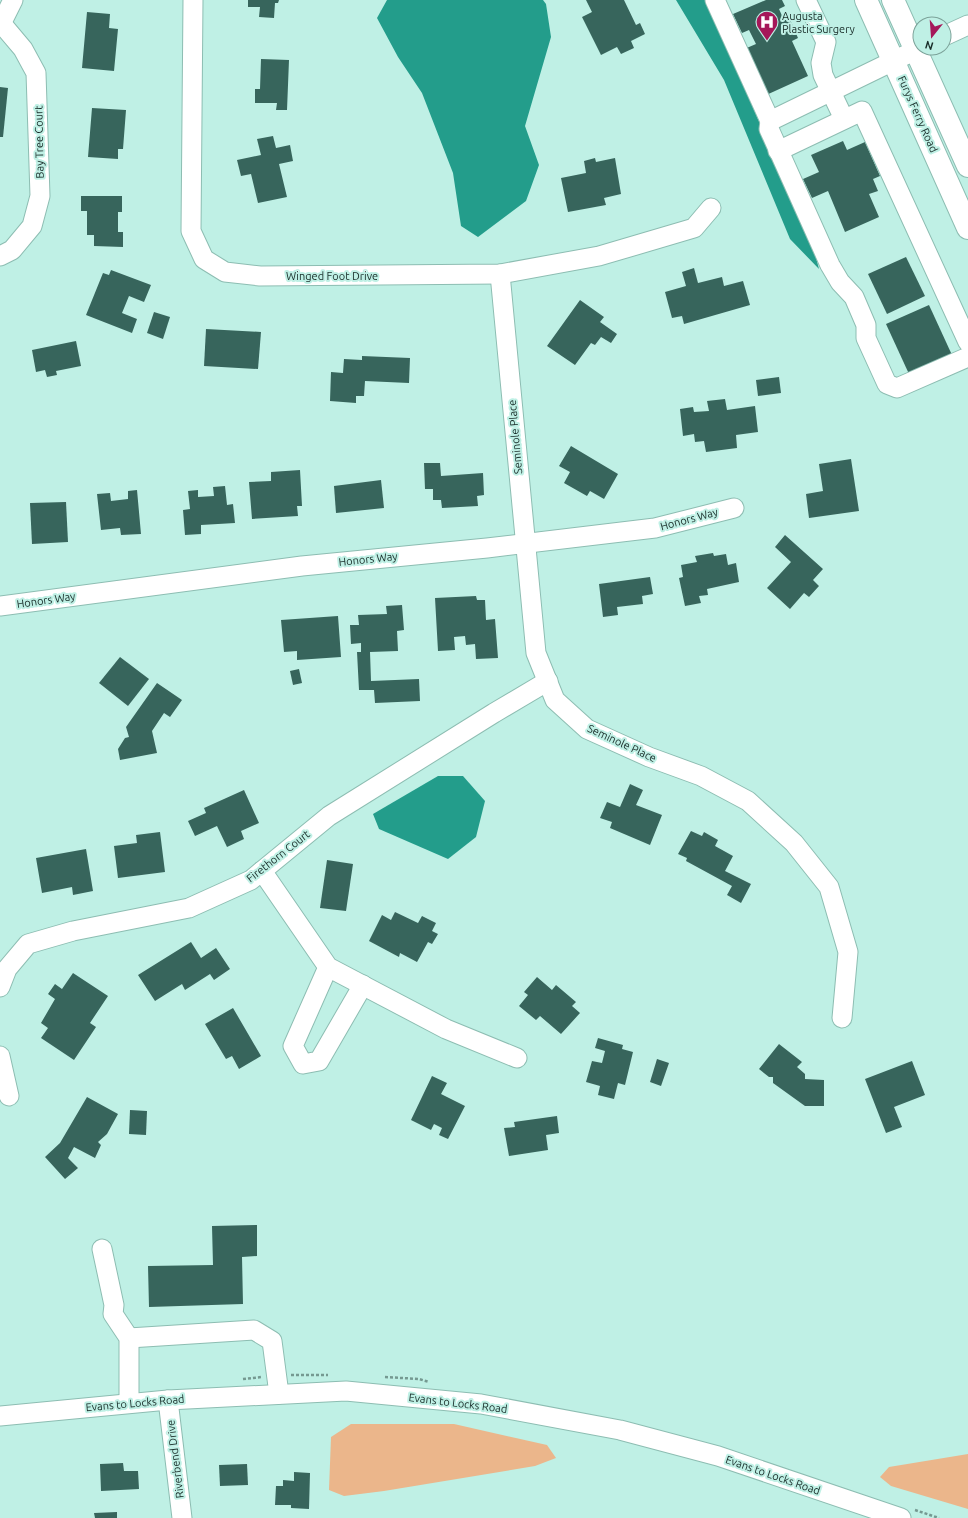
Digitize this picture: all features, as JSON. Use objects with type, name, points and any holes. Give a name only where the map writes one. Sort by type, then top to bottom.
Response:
[{"type":"main road","name":"Furys Ferry Road","points":[[866,0],[968,228]]},
{"type":"main road","points":[[893,0],[912,37]]},
{"type":"main road","points":[[921,56],[968,166]]},
{"type":"street","points":[[1,25],[13,0]]},
{"type":"street","name":"Winged Foot Drive","points":[[194,0],[191,231],[204,259],[225,272],[260,276],[500,274],[598,256],[694,228],[711,208]]},
{"type":"street","points":[[715,0],[770,121],[769,129],[778,151],[830,265],[840,282],[854,297],[866,325],[866,338],[887,384],[897,388],[968,357]]},
{"type":"street","points":[[806,0],[826,42],[821,63],[823,75],[844,119]]},
{"type":"street","name":"Bay Tree Court","points":[[0,256],[12,250],[32,226],[40,196],[36,73],[23,49],[1,25]]},
{"type":"street","points":[[952,32],[968,25]]},
{"type":"street","points":[[770,121],[912,52]]},
{"type":"street","points":[[778,151],[862,111],[968,342]]},
{"type":"street","name":"Seminole Place","points":[[500,274],[524,544],[536,653],[555,700],[587,728],[648,757],[701,776],[748,801],[794,844],[829,887],[848,952],[842,1018]]},
{"type":"street","name":"Honors Way","points":[[0,606],[302,566],[524,544],[655,528],[734,508]]},
{"type":"street","name":"Firethorn Court","points":[[0,987],[7,969],[28,944],[73,931],[189,908],[251,880],[329,816],[548,681]]},
{"type":"street","points":[[262,871],[328,967],[446,1030],[517,1058]]},
{"type":"street","points":[[328,967],[293,1046],[303,1064],[319,1061],[363,985]]},
{"type":"street","points":[[0,1056],[9,1096]]},
{"type":"street","points":[[102,1249],[114,1305],[113,1314],[129,1338],[129,1404]]},
{"type":"street","points":[[129,1338],[254,1330],[272,1341],[279,1394]]},
{"type":"street","name":"Evans to Locks Road","points":[[0,1416],[168,1400],[346,1391],[481,1404],[620,1430],[718,1456],[901,1518]]},
{"type":"street","name":"Riverbend Drive","points":[[168,1400],[182,1518]]},
{"type":"shaded area","points":[[387,0],[543,0],[546,4],[551,37],[525,126],[539,165],[526,201],[478,237],[461,226],[453,173],[422,93],[398,57],[377,18]]},
{"type":"shaded area","points":[[676,0],[707,0],[814,250],[819,269],[790,239],[724,80]]},
{"type":"shaded area","points":[[438,776],[463,776],[485,801],[476,837],[448,859],[379,829],[373,814]]},
{"type":"shaded area","points":[[351,1424],[454,1424],[547,1445],[556,1458],[535,1466],[384,1491],[344,1496],[329,1490],[331,1437]]},
{"type":"shaded area","points":[[968,1454],[968,1509],[891,1486],[880,1477],[889,1467]]},
{"type":"building","points":[[248,0],[279,0],[278,3],[275,3],[274,18],[259,17],[260,7],[248,7]]},
{"type":"building","points":[[586,0],[624,0],[636,25],[640,23],[645,34],[631,41],[634,48],[621,54],[617,47],[601,55],[582,17],[592,12]]},
{"type":"building","points":[[766,0],[782,0],[785,6],[779,9],[783,18],[788,15],[798,38],[792,41],[808,76],[764,96],[742,50],[756,44],[749,30],[742,33],[733,14]]},
{"type":"building","points":[[87,12],[110,14],[109,28],[118,29],[114,71],[82,68]]},
{"type":"building","points":[[261,59],[289,60],[287,110],[276,110],[277,103],[255,103],[255,89],[260,89]]},
{"type":"building","points":[[0,87],[8,88],[3,137],[0,137]]},
{"type":"building","points":[[92,108],[126,110],[123,149],[118,149],[118,159],[88,157]]},
{"type":"building","points":[[273,136],[276,148],[290,145],[293,161],[279,164],[287,197],[258,203],[251,174],[241,176],[237,160],[261,155],[257,139]]},
{"type":"building","points":[[843,141],[847,150],[865,142],[880,176],[873,179],[878,191],[869,194],[879,217],[845,232],[828,191],[812,198],[803,179],[819,172],[811,155]]},
{"type":"building","points":[[595,158],[596,162],[615,158],[621,194],[604,198],[606,205],[568,212],[561,178],[586,173],[584,161]]},
{"type":"building","points":[[81,196],[122,196],[122,212],[118,212],[118,232],[123,232],[123,247],[94,246],[94,235],[87,235],[87,211],[81,211]]},
{"type":"building","points":[[906,257],[925,296],[887,314],[868,274]]},
{"type":"building","points":[[694,268],[698,283],[722,277],[724,286],[743,281],[750,305],[684,324],[682,316],[672,318],[665,292],[686,286],[682,272]]},
{"type":"building","points":[[111,270],[151,285],[144,302],[129,296],[122,313],[137,319],[132,333],[86,315],[103,273],[109,275]]},
{"type":"building","points":[[580,300],[604,317],[600,322],[617,334],[611,343],[601,337],[595,345],[591,343],[575,365],[547,346]]},
{"type":"building","points":[[929,305],[952,355],[909,374],[886,324]]},
{"type":"building","points":[[154,312],[170,317],[163,339],[147,333]]},
{"type":"building","points":[[206,329],[261,332],[258,369],[204,366]]},
{"type":"building","points":[[76,341],[81,366],[56,371],[57,375],[47,377],[45,370],[36,372],[32,350]]},
{"type":"building","points":[[362,356],[410,358],[409,383],[365,381],[364,396],[356,396],[356,403],[330,401],[331,372],[343,373],[344,359],[362,360]]},
{"type":"building","points":[[779,377],[781,393],[758,396],[756,380]]},
{"type":"building","points":[[725,399],[727,410],[755,406],[758,432],[736,435],[737,448],[706,452],[704,441],[695,442],[694,434],[683,436],[680,409],[693,407],[694,412],[709,411],[707,401]]},
{"type":"building","points":[[571,446],[618,474],[604,499],[590,491],[587,496],[564,483],[570,472],[559,466]]},
{"type":"building","points":[[851,459],[859,511],[809,518],[806,494],[823,491],[819,464]]},
{"type":"building","points":[[424,463],[440,463],[441,476],[483,473],[484,495],[477,496],[478,506],[442,508],[441,500],[433,500],[433,489],[425,489]]},
{"type":"building","points":[[300,470],[302,506],[297,506],[298,516],[252,519],[249,482],[271,481],[271,472]]},
{"type":"building","points":[[381,480],[384,508],[336,513],[334,486]]},
{"type":"building","points":[[225,486],[227,505],[233,504],[235,523],[201,525],[201,534],[185,535],[183,510],[190,509],[188,491],[198,490],[198,497],[214,496],[213,487]]},
{"type":"building","points":[[137,490],[141,534],[121,535],[120,528],[101,530],[97,494],[110,493],[111,501],[128,499],[128,491]]},
{"type":"building","points":[[66,502],[68,542],[32,544],[30,503]]},
{"type":"building","points":[[785,535],[823,569],[813,580],[819,586],[809,597],[804,593],[790,609],[767,588],[791,562],[775,547]]},
{"type":"building","points":[[713,553],[714,556],[726,554],[728,565],[736,563],[739,582],[707,589],[708,595],[699,596],[701,603],[685,606],[679,578],[683,577],[681,565],[697,562],[695,556]]},
{"type":"building","points":[[650,577],[653,594],[642,596],[643,604],[617,607],[618,615],[603,617],[599,584]]},
{"type":"building","points":[[476,596],[477,600],[485,600],[486,620],[495,619],[498,658],[476,659],[475,644],[466,645],[465,636],[454,637],[455,650],[438,651],[435,598]]},
{"type":"building","points":[[402,605],[404,630],[397,631],[398,651],[370,652],[371,681],[419,679],[420,701],[375,703],[374,690],[359,690],[357,652],[361,652],[361,643],[351,644],[350,625],[359,625],[358,615],[387,614],[386,606]]},
{"type":"building","points":[[338,616],[341,657],[297,660],[297,651],[284,652],[281,620]]},
{"type":"building","points":[[120,657],[149,679],[128,706],[99,683]]},
{"type":"building","points":[[299,669],[302,683],[293,685],[290,671]]},
{"type":"building","points":[[157,683],[182,700],[170,717],[164,713],[152,731],[157,753],[120,760],[118,749],[125,738],[129,737],[126,727]]},
{"type":"building","points":[[630,784],[643,790],[636,805],[662,815],[650,845],[610,828],[612,822],[600,818],[607,802],[620,807]]},
{"type":"building","points":[[244,790],[259,823],[241,831],[244,839],[227,847],[217,826],[195,836],[188,821],[206,813],[204,808]]},
{"type":"building","points":[[691,831],[702,836],[704,832],[718,840],[715,846],[733,856],[725,871],[751,884],[741,903],[727,895],[732,886],[686,861],[687,858],[678,854]]},
{"type":"building","points":[[160,832],[165,872],[118,878],[114,846],[137,843],[136,835]]},
{"type":"building","points":[[86,849],[93,891],[73,895],[72,887],[42,893],[36,858]]},
{"type":"building","points":[[327,860],[353,864],[346,911],[320,908]]},
{"type":"building","points":[[395,912],[418,923],[422,916],[436,923],[432,931],[438,934],[432,944],[428,942],[417,962],[400,953],[399,957],[369,941],[382,915],[391,920]]},
{"type":"building","points":[[191,942],[201,958],[216,948],[230,969],[214,980],[210,974],[185,990],[182,984],[155,1001],[138,975]]},
{"type":"building","points":[[73,973],[108,996],[90,1023],[96,1027],[74,1060],[41,1038],[48,1028],[41,1023],[55,999],[48,994],[55,984],[62,989]]},
{"type":"building","points":[[537,977],[552,990],[556,985],[576,1002],[572,1006],[580,1013],[561,1034],[540,1016],[536,1020],[519,1006],[528,995],[524,992]]},
{"type":"building","points":[[233,1008],[261,1056],[239,1069],[232,1056],[226,1059],[205,1024]]},
{"type":"building","points":[[598,1038],[623,1045],[622,1049],[633,1052],[625,1085],[618,1083],[614,1099],[598,1095],[600,1086],[586,1082],[592,1061],[602,1063],[605,1051],[595,1048]]},
{"type":"building","points":[[779,1044],[802,1062],[797,1067],[805,1074],[805,1079],[824,1080],[824,1106],[805,1106],[773,1083],[773,1077],[769,1077],[759,1069]]},
{"type":"building","points":[[657,1059],[669,1063],[661,1086],[650,1082]]},
{"type":"building","points":[[912,1061],[925,1095],[894,1107],[902,1127],[886,1133],[865,1079]]},
{"type":"building","points":[[432,1076],[447,1083],[441,1094],[465,1106],[448,1139],[439,1135],[442,1128],[434,1124],[431,1130],[411,1120]]},
{"type":"building","points":[[87,1097],[118,1114],[107,1134],[98,1142],[101,1145],[95,1158],[74,1147],[68,1158],[78,1168],[65,1179],[45,1157],[60,1143]]},
{"type":"building","points":[[130,1110],[147,1111],[146,1135],[129,1134]]},
{"type":"building","points":[[557,1116],[559,1133],[546,1135],[548,1150],[509,1156],[504,1128],[515,1127],[514,1122]]},
{"type":"building","points":[[257,1225],[257,1256],[242,1257],[243,1304],[149,1307],[148,1266],[213,1265],[212,1226]]},
{"type":"building","points":[[123,1463],[124,1471],[138,1471],[139,1489],[101,1491],[100,1464]]},
{"type":"building","points":[[247,1464],[248,1485],[220,1486],[219,1465]]},
{"type":"building","points":[[294,1472],[310,1473],[309,1509],[291,1508],[291,1505],[275,1505],[276,1486],[283,1486],[283,1480],[294,1481]]},
{"type":"building","points":[[117,1512],[117,1518],[95,1518],[94,1513]]},
{"type":"place","name":"Augusta Plastic Surgery","points":[[767,42]]}]
